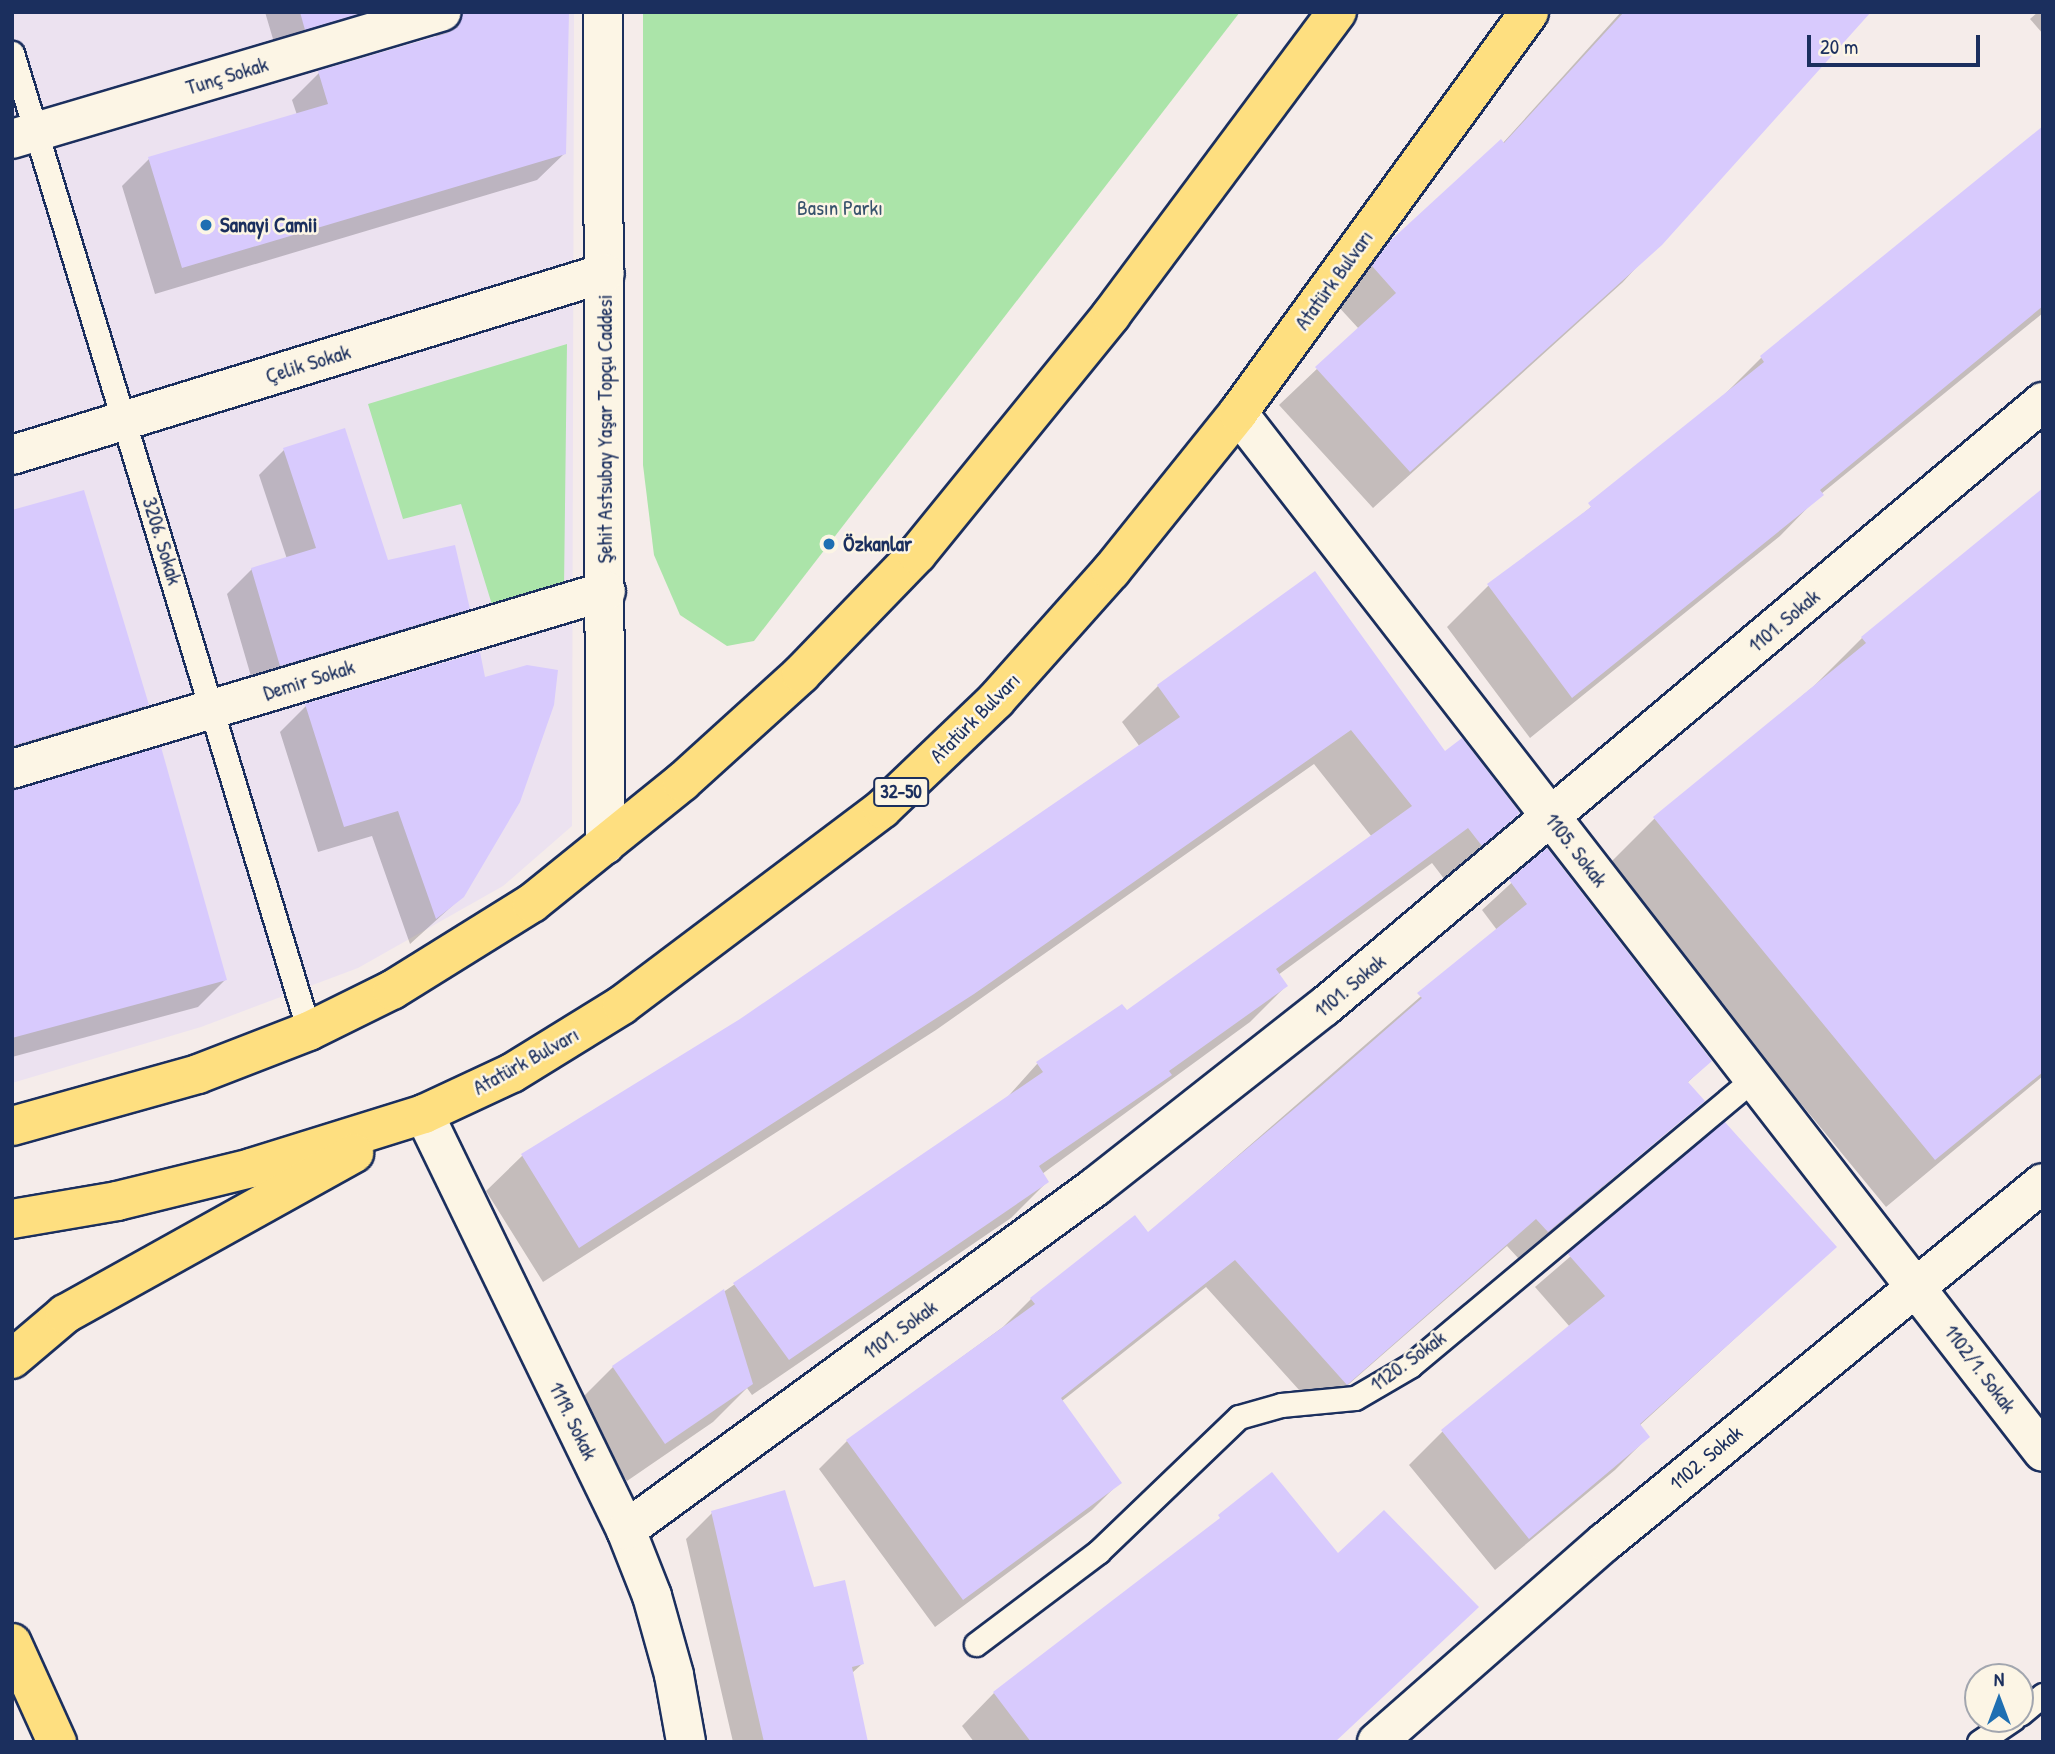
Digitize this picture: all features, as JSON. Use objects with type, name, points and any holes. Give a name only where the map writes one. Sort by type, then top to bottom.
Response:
[{"type":"main road","points":[[12,1126],[185,1078],[309,1031],[459,951],[532,903],[605,845],[801,674],[917,554],[1102,325],[1337,12]]},
{"type":"main road","name":"Atatürk Bulvarı","points":[[12,1219],[117,1202],[238,1171],[425,1114],[512,1073],[622,1005],[882,809],[996,700],[1111,571],[1238,413],[1529,12]]},
{"type":"main road","points":[[12,1359],[65,1314],[425,1114]]},
{"type":"main road","points":[[12,1643],[57,1742]]},
{"type":"street","name":"Tunç Sokak","points":[[24,136],[442,12]]},
{"type":"street","name":"Şehit Astsubay Yaşar Topçu Caddesi","points":[[603,12],[605,845]]},
{"type":"street","name":"Çelik Sokak","points":[[12,455],[605,273]]},
{"type":"street","name":"1101. Sokak","points":[[626,1530],[1095,1187],[1324,1007],[2043,402]]},
{"type":"street","name":"1105. Sokak","points":[[1238,413],[1916,1286]]},
{"type":"street","name":"Demir Sokak","points":[[12,769],[606,591]]},
{"type":"street","name":"1119. Sokak","points":[[425,1114],[626,1530],[652,1595],[674,1675],[686,1742]]},
{"type":"street","name":"1102. Sokak","points":[[1377,1742],[1605,1542],[2043,1183]]},
{"type":"street","name":"1102/1. Sokak","points":[[1916,1286],[2043,1452]]},
{"type":"lane","name":"3206. Sokak","points":[[12,53],[24,136],[125,420],[309,1031]]},
{"type":"lane","name":"1120. Sokak","points":[[976,1644],[1098,1552],[1239,1417],[1281,1405],[1355,1398],[1410,1366],[1754,1078]]},
{"type":"shaded area","points":[[12,12],[574,12],[572,826],[503,886],[358,968],[201,1027],[12,1083]]},
{"type":"green space","name":"Basın Parkı","points":[[643,12],[1240,12],[754,641],[727,646],[680,615],[654,555],[643,465]]},
{"type":"green space","points":[[567,344],[564,589],[493,608],[461,504],[403,519],[368,404]]},
{"type":"building","points":[[300,12],[364,12],[305,30]]},
{"type":"building","points":[[463,12],[569,12],[566,154],[182,268],[148,157],[328,104],[318,71],[448,33],[458,27]]},
{"type":"building","points":[[1624,12],[1871,12],[1662,245],[1410,472],[1315,367],[1396,293],[1372,266],[1390,241],[1501,139],[1504,143]]},
{"type":"building","points":[[2043,126],[2043,306],[1820,490],[1824,495],[1572,698],[1487,584],[1591,507],[1588,503],[1764,362],[1760,356]]},
{"type":"building","points":[[345,428],[388,560],[455,545],[470,609],[280,666],[251,568],[316,548],[283,448]]},
{"type":"building","points":[[2043,488],[2043,1072],[1935,1160],[1653,817],[1866,643],[1861,637]]},
{"type":"building","points":[[84,490],[149,705],[12,746],[12,510]]},
{"type":"building","points":[[1315,571],[1445,751],[1462,738],[1520,813],[1482,846],[1468,828],[1276,969],[1288,986],[1169,1071],[1172,1075],[1039,1166],[1049,1182],[789,1360],[733,1283],[1043,1072],[1036,1062],[1122,1004],[1127,1010],[1412,806],[1351,730],[974,994],[579,1248],[521,1154],[740,1019],[1180,717],[1157,685]]},
{"type":"building","points":[[480,652],[485,677],[527,665],[558,670],[554,705],[520,802],[464,897],[436,919],[398,811],[344,827],[305,704]]},
{"type":"building","points":[[161,747],[227,980],[12,1038],[12,790]]},
{"type":"building","points":[[1547,848],[1712,1061],[1688,1082],[1705,1101],[1548,1232],[1536,1219],[1347,1385],[1235,1260],[1061,1398],[1122,1483],[963,1600],[846,1440],[1035,1304],[1030,1298],[1135,1215],[1148,1232],[1320,1087],[1422,998],[1417,993],[1527,904],[1509,880]]},
{"type":"building","points":[[1724,1121],[1837,1247],[1640,1424],[1650,1437],[1529,1539],[1441,1430],[1605,1296],[1567,1253]]},
{"type":"building","points":[[724,1289],[753,1384],[665,1444],[612,1366]]},
{"type":"building","points":[[1272,1472],[1338,1553],[1384,1510],[1479,1607],[1335,1742],[1031,1742],[993,1692],[1220,1518],[1218,1515]]},
{"type":"building","points":[[785,1490],[814,1587],[845,1580],[864,1664],[852,1667],[868,1742],[764,1742],[711,1511]]},
{"type":"place","name":"Sanayi Camii","points":[[206,225]]},
{"type":"place","name":"Özkanlar","points":[[829,544]]}]
